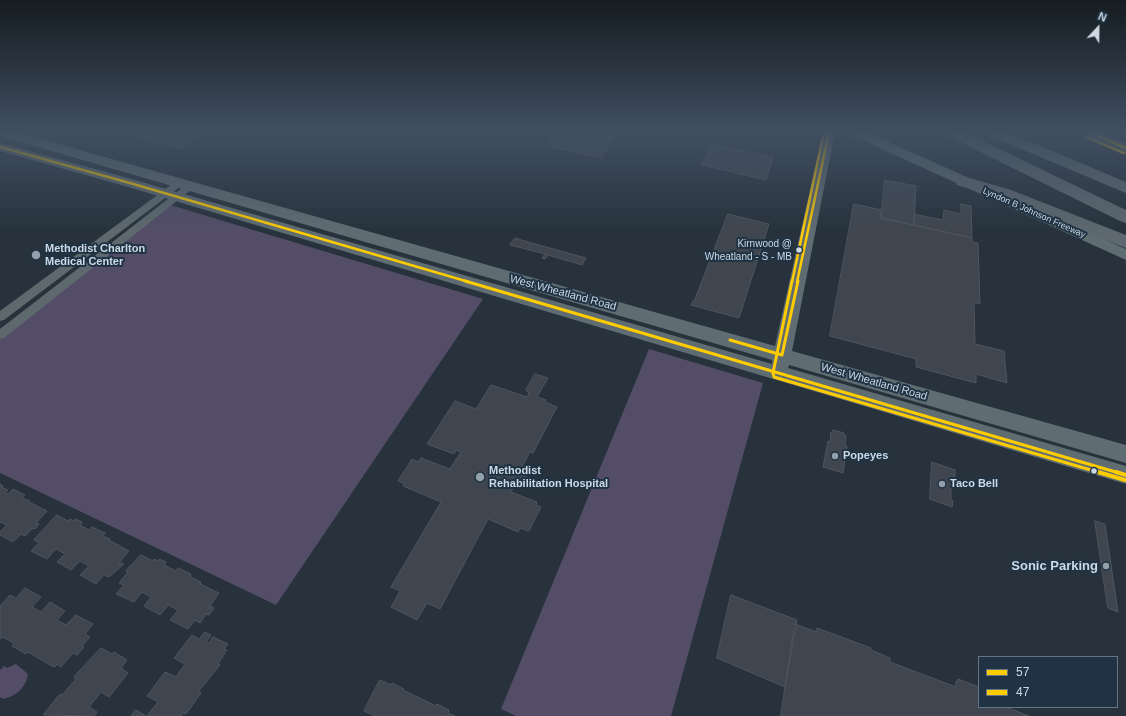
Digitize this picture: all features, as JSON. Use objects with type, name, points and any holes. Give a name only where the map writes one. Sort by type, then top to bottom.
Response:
[{"type":"highway","points":[[1020,165],[1126,218]]},
{"type":"highway","points":[[1031,165],[1126,206]]},
{"type":"highway","points":[[1072,165],[1126,188]]},
{"type":"highway","points":[[1092,165],[1126,179]]},
{"type":"highway","points":[[963,181],[1005,194],[1126,242]]},
{"type":"main road","name":"West Wheatland Road","points":[[76,165],[177,190],[782,355],[1126,454]]},
{"type":"main road","name":"West Wheatland Road","points":[[102,165],[177,190],[778,374],[1126,475]]},
{"type":"main road","points":[[778,374],[822,165]]},
{"type":"main road","name":"Lyndon B Johnson Freeway","points":[[928,165],[1126,255]]},
{"type":"main road","points":[[1024,425],[1025,446]]},
{"type":"street","points":[[4,315],[27,296],[177,190]]},
{"type":"street","points":[[0,335],[33,310],[177,190]]},
{"type":"street","points":[[27,296],[33,310]]},
{"type":"street","points":[[4,315],[33,310]]},
{"type":"shaded area","points":[[167,204],[483,299],[276,605],[0,473],[0,333]]},
{"type":"shaded area","points":[[649,349],[763,383],[671,716],[516,716],[501,709]]},
{"type":"shaded area","points":[[16,664],[28,674],[27,679],[20,691],[3,699],[0,697],[0,670],[4,666],[7,668]]},
{"type":"building","points":[[704,165],[770,165],[766,180]]},
{"type":"building","points":[[885,180],[916,186],[914,225],[881,218]]},
{"type":"building","points":[[854,204],[882,210],[881,218],[972,238],[972,242],[978,243],[980,304],[974,302],[975,344],[1004,351],[1007,383],[976,374],[976,383],[916,367],[916,359],[830,336]]},
{"type":"building","points":[[961,204],[971,206],[972,238],[914,225],[914,214],[943,220],[944,210],[961,214]]},
{"type":"building","points":[[728,214],[769,224],[739,318],[691,305],[694,301]]},
{"type":"building","points":[[515,238],[586,258],[582,265],[548,255],[545,259],[542,258],[545,254],[510,245]]},
{"type":"building","points":[[535,374],[548,378],[537,397],[546,400],[545,402],[557,407],[533,453],[530,452],[519,472],[527,475],[522,485],[516,483],[511,492],[537,502],[536,505],[541,507],[529,531],[520,528],[518,532],[488,519],[440,609],[427,603],[417,620],[391,607],[400,591],[391,587],[441,502],[403,486],[405,484],[398,481],[412,459],[418,462],[421,458],[450,469],[461,452],[456,450],[454,454],[427,444],[455,401],[476,409],[491,385],[527,397],[529,393],[526,390]]},
{"type":"building","name":"Popeyes","points":[[833,430],[844,433],[846,436],[845,445],[847,446],[843,473],[823,467],[828,441],[830,442],[831,432],[833,432]]},
{"type":"building","name":"Taco Bell","points":[[932,462],[955,470],[955,481],[952,480],[951,487],[951,500],[953,501],[952,507],[930,499]]},
{"type":"building","points":[[0,484],[3,486],[1,487],[8,490],[5,493],[8,494],[13,489],[25,495],[22,498],[47,511],[36,523],[39,524],[35,529],[33,528],[25,536],[21,534],[13,542],[0,535],[0,532],[7,525],[0,522]]},
{"type":"building","points":[[57,515],[68,521],[70,519],[74,521],[75,519],[82,522],[80,525],[89,530],[92,527],[105,533],[103,536],[129,551],[118,564],[124,564],[109,577],[104,575],[96,584],[80,575],[89,566],[80,561],[71,570],[57,562],[65,554],[56,549],[47,559],[31,551],[39,543],[34,540]]},
{"type":"building","name":"Sonic Parking","points":[[1095,521],[1105,524],[1118,612],[1108,608]]},
{"type":"building","points":[[141,555],[153,561],[154,559],[158,561],[159,559],[166,562],[164,565],[176,571],[178,568],[191,574],[190,577],[201,582],[200,584],[219,593],[208,609],[211,606],[214,608],[209,615],[206,614],[200,623],[195,620],[188,629],[170,620],[178,610],[168,605],[160,615],[144,606],[151,597],[142,592],[134,602],[116,594],[124,585],[119,583],[128,572],[126,571]]},
{"type":"building","points":[[25,588],[41,597],[32,607],[41,612],[50,602],[65,611],[57,620],[66,625],[76,615],[93,624],[85,634],[90,637],[82,646],[84,647],[77,655],[73,653],[61,667],[57,664],[55,667],[50,665],[28,652],[26,654],[12,646],[14,643],[3,637],[0,639],[0,606],[10,595],[16,598]]},
{"type":"building","points":[[731,595],[797,620],[785,687],[717,658]]},
{"type":"building","points":[[795,624],[817,632],[817,628],[871,648],[871,650],[890,658],[890,662],[956,687],[956,681],[958,682],[958,679],[978,687],[978,708],[1009,708],[1029,716],[781,716]]},
{"type":"building","points":[[205,632],[211,635],[206,642],[209,643],[213,637],[228,644],[224,649],[227,650],[218,664],[220,665],[198,692],[201,693],[186,714],[183,713],[181,716],[147,716],[158,702],[147,696],[165,672],[176,677],[185,664],[174,658],[192,635],[199,639]]},
{"type":"building","points":[[101,648],[112,654],[114,652],[127,660],[121,668],[128,673],[109,697],[101,692],[89,707],[97,712],[94,716],[43,715],[60,694],[62,695],[76,679],[74,677]]},
{"type":"building","points":[[380,680],[391,685],[392,683],[436,706],[437,704],[449,710],[448,713],[455,716],[375,716],[364,711]]},
{"type":"building","points":[[136,710],[146,716],[131,716]]},
{"type":"transit line","name":"57","points":[[66,165],[1126,475]]},
{"type":"transit line","name":"47","points":[[817,165],[773,373],[774,377],[1125,480]]},
{"type":"transit line","name":"57","points":[[730,340],[782,355],[822,165]]},
{"type":"place","name":"Kirnwood @ Wheatland - S - MB","points":[[799,250]]},
{"type":"place","name":"Methodist Charlton Medical Center","points":[[36,255]]},
{"type":"place","name":"Popeyes","points":[[835,456]]},
{"type":"place","name":"Methodist Rehabilitation Hospital","points":[[480,477]]},
{"type":"place","name":"Taco Bell","points":[[942,484]]},
{"type":"place","name":"Sonic Parking","points":[[1106,566]]}]
